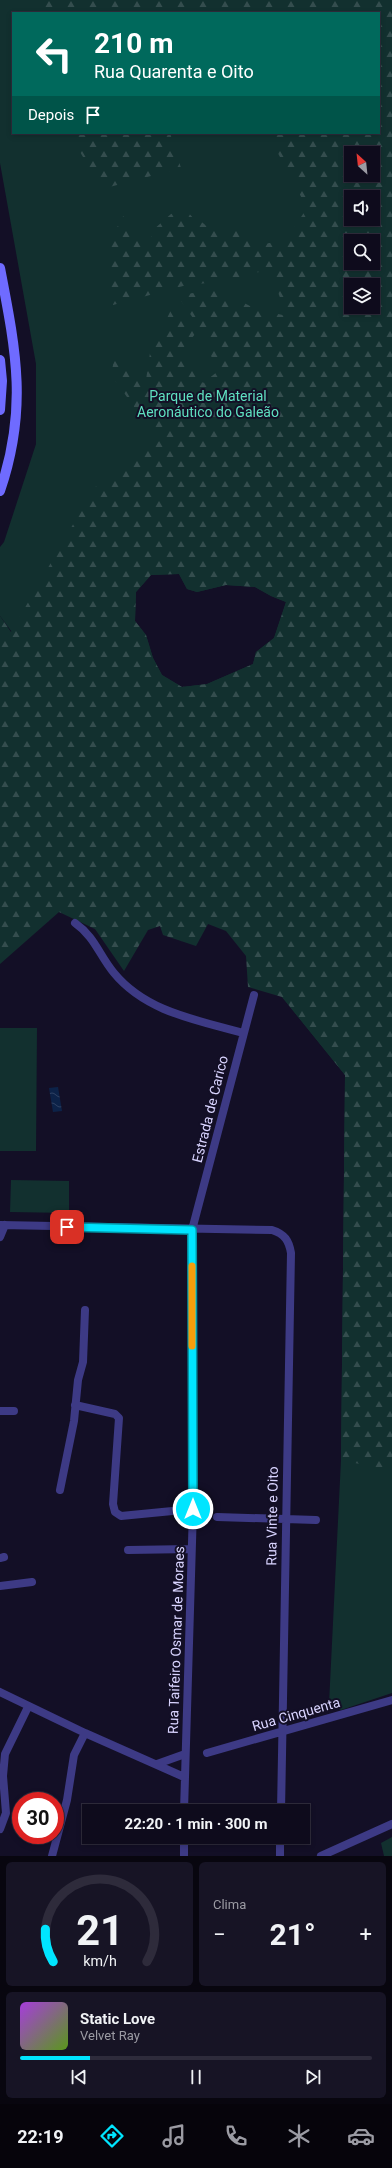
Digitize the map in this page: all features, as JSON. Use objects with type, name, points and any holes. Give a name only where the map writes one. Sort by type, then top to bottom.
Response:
[{"type":"main road","points":[[0,268],[12,331],[18,391],[17,417],[13,440],[7,470],[0,491]]},
{"type":"main road","points":[[0,360],[2,381],[0,410]]},
{"type":"street","points":[[75,923],[87,931],[114,973],[142,998],[176,1015],[243,1033]]},
{"type":"street","name":"Estrada de Carico","points":[[192,1230],[254,995]]},
{"type":"street","points":[[0,1237],[2,1225],[192,1230]]},
{"type":"street","name":"Rua Vinte e Oito","points":[[192,1230],[272,1230],[279,1232],[287,1240],[291,1253],[285,1518],[281,1804]]},
{"type":"street","name":"Rua Taifeiro Osmar de Moraes","points":[[184,1804],[193,1509],[192,1230]]},
{"type":"street","points":[[60,1490],[83,1362],[85,1310]]},
{"type":"street","points":[[75,1405],[115,1414],[119,1418],[113,1504],[114,1512],[121,1516],[193,1509]]},
{"type":"street","points":[[0,1411],[14,1411]]},
{"type":"street","points":[[217,1518],[285,1518],[316,1520]]},
{"type":"street","points":[[128,1550],[191,1549]]},
{"type":"street","points":[[0,1586],[32,1582]]},
{"type":"street","points":[[0,1692],[85,1734],[184,1777]]},
{"type":"street","name":"Rua Cinquenta","points":[[207,1753],[392,1700]]},
{"type":"street","points":[[0,1829],[6,1813],[2,1776],[5,1754],[28,1707]]},
{"type":"street","points":[[52,1856],[67,1800],[74,1755],[85,1734]]},
{"type":"street","points":[[157,1764],[185,1754]]},
{"type":"street","points":[[321,1856],[392,1824]]},
{"type":"street","points":[[184,1844],[184,1856]]},
{"type":"street","points":[[280,1844],[280,1856]]},
{"type":"green space","name":"Parque de Material Aeronáutico do Galeão","points":[[0,0],[392,0],[392,1693],[341,1710],[329,1704],[341,1460],[345,1075],[282,997],[0,616],[0,547],[4,542],[36,444],[36,364],[0,163]],"holes":[[[179,574],[187,589],[197,592],[226,585],[255,587],[286,602],[274,638],[256,652],[253,664],[207,684],[182,687],[162,675],[153,658],[146,635],[135,621],[136,592],[151,575]]]},
{"type":"green space","name":"Parque de Material Aeronáutico do Galeão","points":[[44,0],[392,0],[392,1471],[341,1460],[345,1075],[282,997],[248,987],[246,956],[226,931],[208,924],[196,946],[163,935],[160,926],[148,930],[124,971],[95,929],[59,912],[0,964],[0,616],[11,632],[94,488],[159,441],[111,375],[115,355],[146,380],[150,353],[172,308],[196,333],[180,352],[203,383],[217,372],[202,331],[177,295],[218,290],[256,309],[287,316],[273,279],[267,271],[252,273],[238,279],[183,286],[113,305],[107,247],[123,216],[149,249],[152,231],[171,214],[186,210],[195,220],[197,218],[210,229],[251,231],[253,243],[265,244],[286,240],[307,208],[271,140],[275,134],[380,134],[380,12],[44,12]],"holes":[[[179,574],[187,589],[197,592],[226,585],[255,587],[286,602],[274,638],[256,652],[253,664],[207,684],[182,687],[162,675],[153,658],[146,635],[135,621],[136,592],[151,575]]]},
{"type":"green space","points":[[170,134],[181,168],[102,189],[70,135]]},
{"type":"green space","points":[[0,1028],[37,1028],[36,1151],[0,1151]]},
{"type":"green space","points":[[11,1180],[69,1181],[69,1213],[10,1212]]},
{"type":"green space","points":[[392,1837],[392,1856],[384,1856],[381,1843]]},
{"type":"water","points":[[58,1087],[62,1111],[53,1112],[49,1088]]},
{"type":"slow traffic","points":[[192,1266],[192,1346]]},
{"type":"route","points":[[67,1227],[192,1230],[193,1509]]}]
